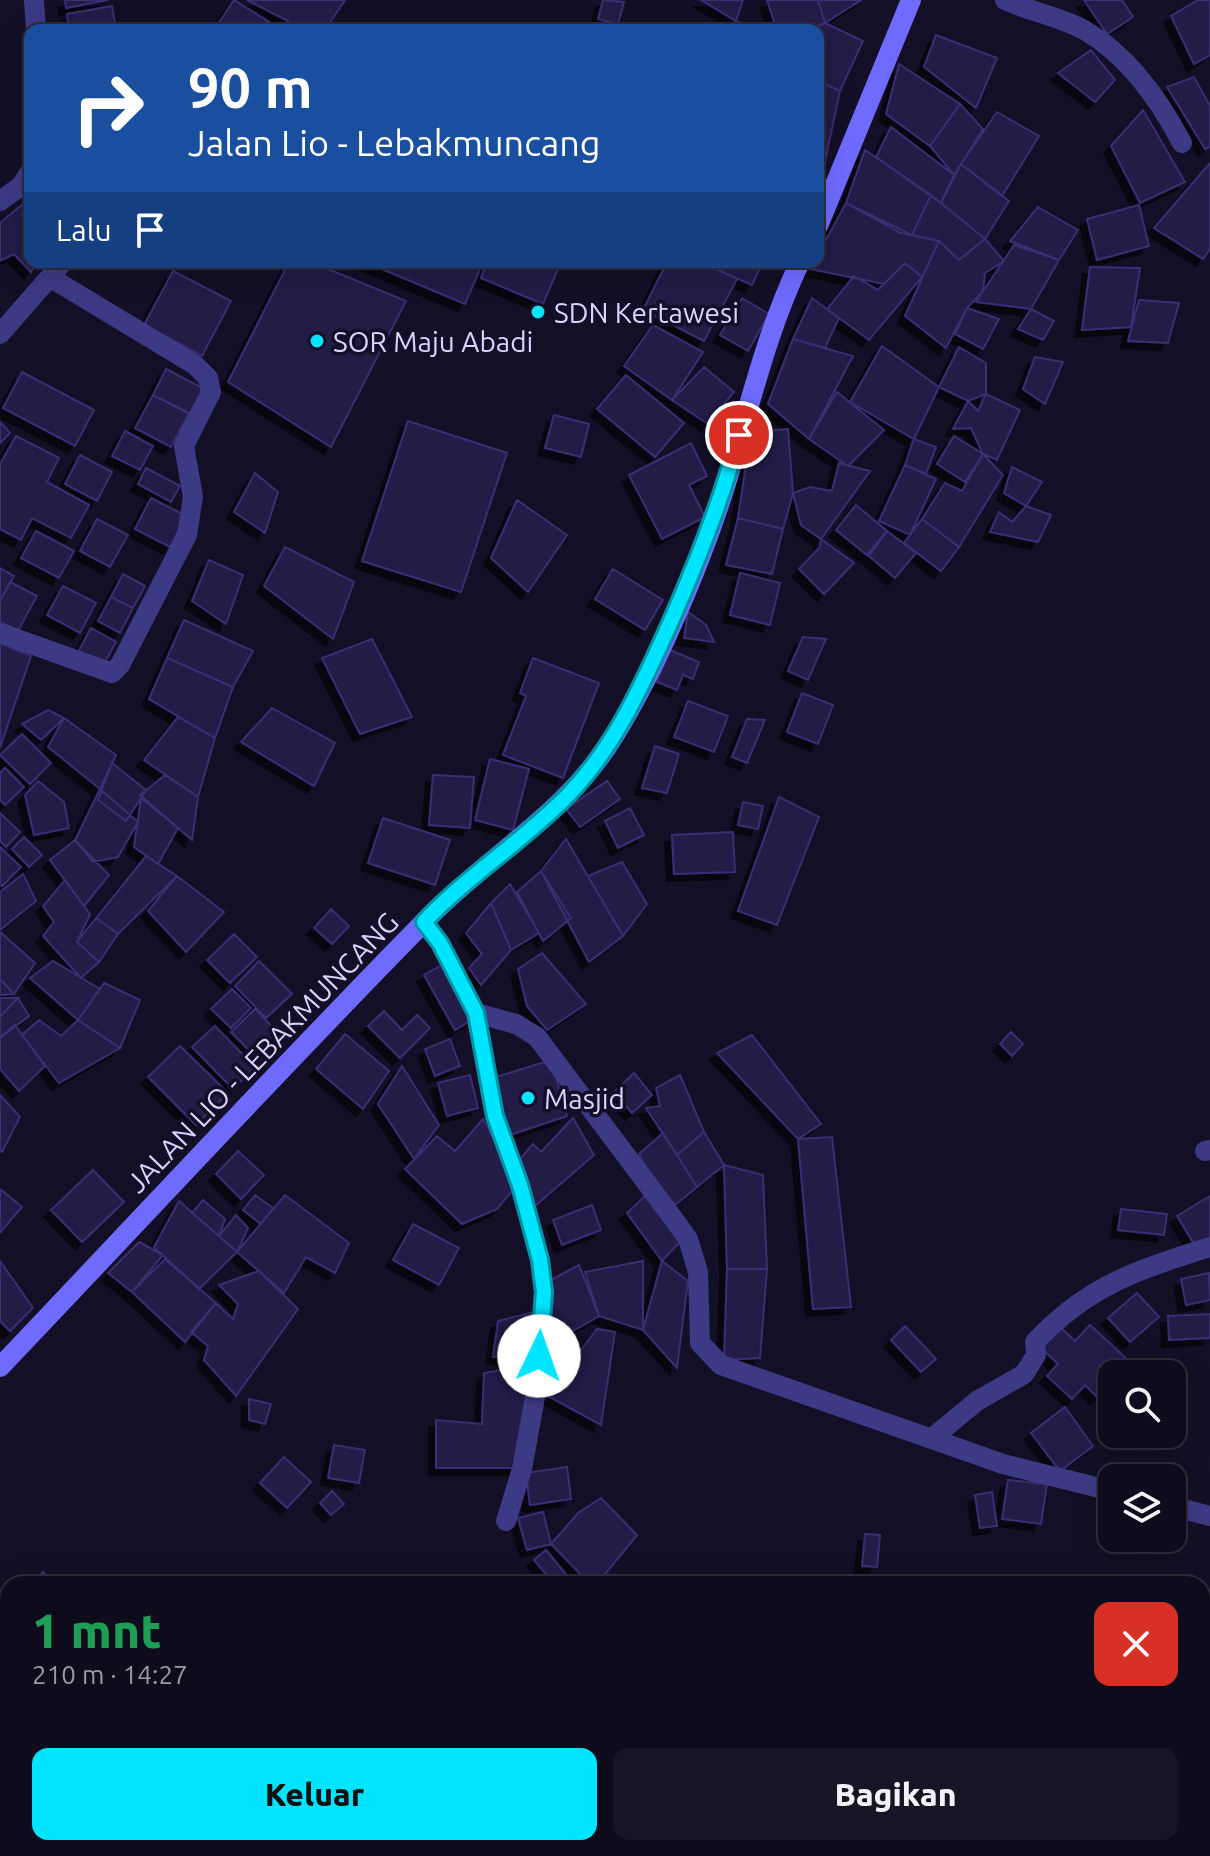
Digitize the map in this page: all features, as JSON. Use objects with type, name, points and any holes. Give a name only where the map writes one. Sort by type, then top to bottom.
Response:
[{"type":"street","points":[[34,0],[36,24]]},
{"type":"street","points":[[824,211],[911,0]]},
{"type":"street","points":[[1005,0],[1086,31],[1114,53],[1141,79],[1169,118],[1182,143]]},
{"type":"street","points":[[0,201],[24,182]]},
{"type":"street","name":"JALAN LIO - LEBAKMUNCANG","points":[[0,1367],[424,922],[568,795],[604,751],[635,701],[687,584],[727,482],[751,388],[778,308],[797,268]]},
{"type":"street","points":[[0,334],[57,270],[195,365],[208,378],[211,392],[184,446],[193,497],[187,535],[120,665],[112,673],[0,633]]},
{"type":"street","points":[[424,922],[440,943],[476,1013],[495,1116],[520,1185],[540,1260],[544,1292],[533,1422],[506,1521]]},
{"type":"street","points":[[476,1013],[516,1024],[537,1037],[673,1218],[695,1259],[698,1335],[710,1357],[721,1365],[1003,1464],[1098,1488]]},
{"type":"street","points":[[931,1439],[977,1401],[1024,1374],[1036,1355],[1035,1342],[1064,1311],[1112,1281],[1210,1247]]},
{"type":"street","points":[[1186,1510],[1210,1516]]},
{"type":"building","points":[[65,0],[108,0],[66,8]]},
{"type":"building","points":[[234,0],[272,24],[218,24]]},
{"type":"building","points":[[247,0],[345,0],[329,24],[287,24],[288,21]]},
{"type":"building","points":[[603,0],[624,2],[618,24],[598,19]]},
{"type":"building","points":[[701,0],[743,0],[736,21]]},
{"type":"building","points":[[767,0],[818,0],[825,23],[822,24],[775,24]]},
{"type":"building","points":[[818,0],[861,0],[825,23]]},
{"type":"building","points":[[1084,0],[1122,0],[1133,17],[1107,34]]},
{"type":"building","points":[[1198,0],[1210,0],[1210,55],[1194,64],[1171,16]]},
{"type":"building","points":[[112,6],[115,24],[68,24],[67,14]]},
{"type":"building","points":[[824,24],[863,41],[840,91],[824,84]]},
{"type":"building","points":[[936,35],[997,58],[976,108],[924,67]]},
{"type":"building","points":[[1091,50],[1115,80],[1095,102],[1058,73]]},
{"type":"building","points":[[899,64],[960,104],[930,146],[886,114]]},
{"type":"building","points":[[1194,77],[1210,106],[1210,147],[1205,149],[1167,87]]},
{"type":"building","points":[[824,84],[840,91],[824,156]]},
{"type":"building","points":[[960,104],[983,129],[954,175],[930,146]]},
{"type":"building","points":[[1143,110],[1185,182],[1140,203],[1111,146]]},
{"type":"building","points":[[997,112],[1039,136],[1002,196],[961,164]]},
{"type":"building","points":[[891,127],[954,175],[941,203],[876,157]]},
{"type":"building","points":[[865,150],[931,195],[912,235],[846,203]]},
{"type":"building","points":[[1210,163],[1210,249],[1203,259],[1154,228]]},
{"type":"building","points":[[961,164],[1009,201],[985,239],[941,203]]},
{"type":"building","points":[[931,195],[985,239],[959,260],[939,241],[912,235]]},
{"type":"building","points":[[24,203],[24,265],[14,254],[0,261],[0,223]]},
{"type":"building","points":[[846,203],[901,233],[939,241],[922,277],[905,263],[884,284],[810,269],[824,268],[824,244]]},
{"type":"building","points":[[1139,205],[1149,246],[1097,260],[1087,219]]},
{"type":"building","points":[[1038,207],[1078,230],[1059,260],[1010,241]]},
{"type":"building","points":[[985,239],[1004,261],[985,273],[983,291],[967,308],[946,348],[905,316],[939,241],[959,260]]},
{"type":"building","points":[[1014,245],[1059,260],[1031,309],[976,302]]},
{"type":"building","points":[[905,263],[922,277],[869,340],[827,309],[854,276],[878,290]]},
{"type":"building","points":[[1090,267],[1140,268],[1131,327],[1082,330]]},
{"type":"building","name":"SOR Maju Abadi","points":[[286,268],[326,268],[406,301],[331,447],[228,382]]},
{"type":"building","points":[[379,268],[480,268],[465,304]]},
{"type":"building","points":[[485,268],[558,268],[543,304],[481,278]]},
{"type":"building","points":[[664,268],[714,268],[737,279],[704,341],[643,310]]},
{"type":"building","points":[[714,268],[760,268],[752,285]]},
{"type":"building","points":[[173,271],[231,301],[202,356],[144,325]]},
{"type":"building","points":[[742,298],[769,314],[748,351],[720,335]]},
{"type":"building","points":[[812,298],[839,318],[825,348],[793,339]]},
{"type":"building","points":[[1139,300],[1179,303],[1168,343],[1128,341]]},
{"type":"building","points":[[967,308],[999,319],[983,349],[955,334]]},
{"type":"building","points":[[1031,309],[1054,321],[1043,340],[1018,329]]},
{"type":"building","points":[[653,325],[703,352],[672,400],[624,366]]},
{"type":"building","points":[[793,339],[853,356],[809,439],[768,404]]},
{"type":"building","points":[[882,346],[939,387],[914,439],[850,402]]},
{"type":"building","points":[[959,347],[986,363],[986,394],[968,401],[939,387]]},
{"type":"building","points":[[1035,357],[1063,362],[1045,404],[1023,389]]},
{"type":"building","points":[[704,367],[734,392],[708,424],[672,400]]},
{"type":"building","points":[[166,369],[206,390],[193,416],[153,395]]},
{"type":"building","points":[[22,372],[94,410],[75,446],[3,408]]},
{"type":"building","points":[[626,375],[684,423],[655,457],[597,409]]},
{"type":"building","points":[[837,392],[884,430],[848,466],[809,439]]},
{"type":"building","points":[[986,394],[1020,410],[997,460],[983,454],[971,428],[953,429],[968,401],[978,411]]},
{"type":"building","points":[[153,395],[189,413],[171,447],[135,428]]},
{"type":"building","points":[[554,415],[589,424],[581,457],[545,448]]},
{"type":"building","points":[[408,421],[507,453],[461,592],[362,561]]},
{"type":"building","points":[[0,422],[10,433],[0,443]]},
{"type":"building","points":[[788,429],[793,493],[783,529],[738,518],[751,432]]},
{"type":"building","points":[[125,431],[153,446],[140,470],[112,456]]},
{"type":"building","points":[[16,436],[59,458],[47,482],[89,505],[71,538],[32,518],[21,540],[0,529],[0,464]]},
{"type":"building","points":[[954,436],[983,454],[965,482],[937,464]]},
{"type":"building","points":[[914,439],[936,447],[926,474],[905,465]]},
{"type":"building","points":[[691,443],[707,476],[689,485],[705,517],[662,539],[629,475]]},
{"type":"building","points":[[983,454],[1003,475],[959,547],[922,519],[945,483],[962,491]]},
{"type":"building","points":[[80,455],[112,472],[97,501],[65,484]]},
{"type":"building","points":[[839,463],[870,471],[821,539],[801,525],[793,493],[810,487],[832,491]]},
{"type":"building","points":[[905,465],[936,479],[910,535],[879,521]]},
{"type":"building","points":[[1012,467],[1042,482],[1026,506],[1004,493]]},
{"type":"building","points":[[146,468],[180,486],[171,502],[138,484]]},
{"type":"building","points":[[255,473],[278,492],[265,533],[234,512]]},
{"type":"building","points":[[151,498],[186,516],[170,547],[135,529]]},
{"type":"building","points":[[517,500],[567,535],[528,592],[491,558]]},
{"type":"building","points":[[856,505],[887,531],[867,555],[836,530]]},
{"type":"building","points":[[1026,506],[1051,515],[1038,542],[990,532],[999,512],[1012,522]]},
{"type":"building","points":[[738,518],[783,529],[772,574],[726,565]]},
{"type":"building","points":[[97,519],[128,535],[110,567],[80,551]]},
{"type":"building","points":[[922,519],[959,547],[941,571],[904,543]]},
{"type":"building","points":[[36,531],[74,551],[59,578],[21,558]]},
{"type":"building","points":[[887,531],[916,553],[895,578],[869,556]]},
{"type":"building","points":[[821,539],[854,563],[824,594],[799,569],[820,547]]},
{"type":"building","points":[[285,547],[354,582],[333,639],[264,586]]},
{"type":"building","points":[[209,560],[243,575],[226,624],[192,601]]},
{"type":"building","points":[[0,568],[14,576],[0,601]]},
{"type":"building","points":[[613,569],[663,600],[645,630],[595,599]]},
{"type":"building","points":[[740,573],[780,583],[770,625],[730,615]]},
{"type":"building","points":[[123,574],[145,586],[133,608],[111,597]]},
{"type":"building","points":[[10,582],[37,596],[18,631],[0,622],[0,601]]},
{"type":"building","points":[[63,586],[96,603],[80,633],[47,615]]},
{"type":"building","points":[[111,597],[133,608],[120,633],[98,621]]},
{"type":"building","points":[[688,612],[706,625],[714,642],[684,638]]},
{"type":"building","points":[[184,620],[253,651],[233,687],[167,658]]},
{"type":"building","points":[[91,628],[116,642],[102,668],[77,654]]},
{"type":"building","points":[[803,637],[826,639],[808,680],[788,671]]},
{"type":"building","points":[[372,639],[412,717],[360,734],[322,658]]},
{"type":"building","points":[[0,643],[31,656],[0,748]]},
{"type":"building","points":[[670,650],[699,662],[693,679],[683,675],[677,690],[657,682]]},
{"type":"building","points":[[167,658],[233,687],[215,738],[149,699]]},
{"type":"building","points":[[533,658],[599,683],[563,778],[503,755],[526,696],[520,693]]},
{"type":"building","points":[[802,693],[833,705],[818,744],[787,732]]},
{"type":"building","points":[[688,701],[728,716],[714,752],[674,737]]},
{"type":"building","points":[[272,708],[335,743],[314,786],[241,742]]},
{"type":"building","points":[[48,710],[64,718],[41,740],[22,724]]},
{"type":"building","points":[[178,717],[215,738],[198,797],[144,760]]},
{"type":"building","points":[[64,718],[116,755],[100,789],[48,747]]},
{"type":"building","points":[[747,719],[765,720],[747,763],[732,757]]},
{"type":"building","points":[[22,734],[51,763],[30,784],[0,755]]},
{"type":"building","points":[[655,746],[679,754],[667,793],[642,788]]},
{"type":"building","points":[[490,759],[529,769],[513,830],[475,820]]},
{"type":"building","points":[[112,763],[146,790],[126,821],[98,800]]},
{"type":"building","points":[[5,768],[24,787],[5,805],[0,800],[0,773]]},
{"type":"building","points":[[165,775],[198,797],[192,840],[140,795]]},
{"type":"building","points":[[433,775],[474,777],[470,828],[429,825]]},
{"type":"building","points":[[38,781],[64,802],[69,828],[34,835],[25,795]]},
{"type":"building","points":[[607,781],[620,799],[580,827],[566,809]]},
{"type":"building","points":[[100,789],[138,822],[118,857],[93,862],[75,840]]},
{"type":"building","points":[[779,797],[819,817],[777,925],[738,911]]},
{"type":"building","points":[[141,798],[178,828],[158,864],[134,847]]},
{"type":"building","points":[[743,802],[763,806],[758,829],[738,825]]},
{"type":"building","points":[[630,808],[644,835],[618,848],[605,821]]},
{"type":"building","points":[[0,813],[20,832],[6,847],[0,841]]},
{"type":"building","points":[[383,818],[450,840],[435,885],[368,863]]},
{"type":"building","points":[[733,832],[735,872],[674,874],[672,835]]},
{"type":"building","points":[[24,837],[42,855],[29,867],[12,849]]},
{"type":"building","points":[[566,839],[623,936],[589,962],[541,871]]},
{"type":"building","points":[[75,840],[109,875],[84,906],[50,860]]},
{"type":"building","points":[[0,847],[21,867],[2,886],[0,884]]},
{"type":"building","points":[[146,856],[177,876],[118,934],[96,918]]},
{"type":"building","points":[[622,862],[647,904],[623,936],[588,876]]},
{"type":"building","points":[[541,871],[571,918],[543,941],[517,892]]},
{"type":"building","points":[[23,874],[36,901],[0,930],[0,892]]},
{"type":"building","points":[[177,876],[224,912],[186,952],[148,911]]},
{"type":"building","points":[[65,880],[90,914],[77,942],[99,962],[81,978],[43,936],[54,922],[43,906]]},
{"type":"building","points":[[510,884],[539,933],[511,950],[491,903]]},
{"type":"building","points":[[491,903],[511,950],[481,985],[469,968],[482,954],[466,933]]},
{"type":"building","points":[[331,909],[349,926],[332,944],[314,928]]},
{"type":"building","points":[[96,918],[118,934],[99,962],[77,942]]},
{"type":"building","points":[[0,932],[35,963],[14,994],[0,979]]},
{"type":"building","points":[[234,934],[257,957],[230,983],[207,960]]},
{"type":"building","points":[[542,953],[586,1004],[547,1030],[527,1006],[518,969]]},
{"type":"building","points":[[53,961],[100,989],[78,1020],[30,978]]},
{"type":"building","points":[[259,961],[292,994],[266,1018],[235,986]]},
{"type":"building","points":[[443,964],[475,1018],[455,1030],[424,975]]},
{"type":"building","points":[[0,979],[14,994],[0,995]]},
{"type":"building","points":[[104,983],[140,1000],[120,1048],[78,1020]]},
{"type":"building","points":[[232,989],[251,1008],[231,1028],[211,1009]]},
{"type":"building","points":[[0,998],[18,998],[0,1017]]},
{"type":"building","points":[[18,998],[29,1016],[0,1038],[0,1017]]},
{"type":"building","points":[[255,1009],[284,1039],[260,1062],[231,1032]]},
{"type":"building","points":[[384,1011],[402,1030],[417,1015],[430,1028],[400,1058],[368,1026]]},
{"type":"building","points":[[39,1020],[61,1036],[78,1020],[120,1048],[59,1083],[22,1035]]},
{"type":"building","points":[[15,1025],[45,1066],[19,1091],[0,1069],[0,1037]]},
{"type":"building","points":[[215,1026],[255,1067],[233,1089],[192,1047]]},
{"type":"building","points":[[1011,1032],[1023,1044],[1012,1056],[1000,1044]]},
{"type":"building","points":[[345,1034],[389,1071],[363,1109],[316,1069]]},
{"type":"building","points":[[752,1035],[821,1124],[798,1139],[717,1053]]},
{"type":"building","points":[[450,1039],[460,1066],[435,1076],[425,1049]]},
{"type":"building","points":[[180,1046],[228,1093],[196,1125],[148,1077]]},
{"type":"building","name":"Masjid","points":[[551,1060],[567,1116],[507,1136],[490,1079]]},
{"type":"building","points":[[402,1066],[439,1125],[414,1159],[378,1104]]},
{"type":"building","points":[[634,1073],[652,1095],[632,1113],[614,1092]]},
{"type":"building","points":[[470,1075],[478,1108],[447,1116],[438,1083]]},
{"type":"building","points":[[680,1075],[704,1132],[677,1155],[646,1108],[660,1106],[656,1088]]},
{"type":"building","points":[[0,1095],[20,1117],[2,1152],[0,1150]]},
{"type":"building","points":[[573,1118],[594,1155],[535,1206],[520,1159],[533,1144],[541,1152]]},
{"type":"building","points":[[483,1119],[518,1184],[497,1209],[462,1224],[405,1169],[437,1136],[455,1151]]},
{"type":"building","points":[[704,1132],[724,1165],[697,1187],[677,1155]]},
{"type":"building","points":[[663,1133],[697,1187],[668,1211],[639,1154]]},
{"type":"building","points":[[832,1137],[851,1307],[813,1309],[798,1139]]},
{"type":"building","points":[[238,1151],[264,1175],[241,1199],[216,1174]]},
{"type":"building","points":[[724,1165],[763,1175],[767,1269],[727,1269]]},
{"type":"building","points":[[93,1170],[124,1202],[82,1242],[51,1210]]},
{"type":"building","points":[[0,1189],[22,1207],[0,1233]]},
{"type":"building","points":[[647,1194],[680,1242],[662,1261],[627,1213]]},
{"type":"building","points":[[255,1195],[273,1208],[261,1224],[243,1210]]},
{"type":"building","points":[[285,1195],[349,1243],[335,1273],[306,1257],[284,1293],[237,1252]]},
{"type":"building","points":[[1210,1196],[1210,1238],[1196,1247],[1177,1216]]},
{"type":"building","points":[[203,1200],[225,1219],[219,1236],[192,1213]]},
{"type":"building","points":[[179,1201],[237,1252],[199,1289],[154,1247]]},
{"type":"building","points":[[592,1205],[601,1230],[562,1245],[553,1220]]},
{"type":"building","points":[[1121,1209],[1167,1214],[1164,1235],[1118,1230]]},
{"type":"building","points":[[236,1215],[248,1228],[237,1252],[219,1236]]},
{"type":"building","points":[[413,1224],[459,1248],[439,1285],[393,1260]]},
{"type":"building","points":[[139,1242],[163,1255],[132,1292],[108,1273]]},
{"type":"building","points":[[165,1259],[216,1303],[185,1342],[132,1292]]},
{"type":"building","points":[[0,1261],[33,1308],[10,1331],[0,1321]]},
{"type":"building","points":[[643,1261],[643,1330],[599,1316],[585,1272]]},
{"type":"building","points":[[662,1261],[688,1281],[677,1368],[643,1330]]},
{"type":"building","points":[[579,1265],[599,1316],[562,1337],[542,1337],[551,1280]]},
{"type":"building","points":[[727,1269],[767,1269],[760,1358],[724,1360]]},
{"type":"building","points":[[259,1271],[298,1309],[236,1396],[204,1360],[208,1346],[191,1332],[216,1303],[233,1319],[238,1304],[219,1285]]},
{"type":"building","points":[[1209,1273],[1210,1300],[1186,1305],[1181,1279]]},
{"type":"building","points":[[1137,1293],[1159,1317],[1130,1342],[1108,1318]]},
{"type":"building","points":[[542,1310],[529,1357],[493,1357],[498,1321]]},
{"type":"building","points":[[1210,1314],[1210,1338],[1169,1340],[1168,1316]]},
{"type":"building","points":[[1056,1323],[1075,1341],[1090,1325],[1128,1360],[1098,1360],[1098,1396],[1085,1385],[1072,1399],[1047,1376],[1058,1364],[1037,1344]]},
{"type":"building","points":[[905,1326],[936,1359],[921,1372],[891,1340]]},
{"type":"building","points":[[597,1329],[615,1332],[601,1425],[546,1395],[560,1352],[577,1355]]},
{"type":"building","points":[[532,1365],[520,1468],[436,1468],[436,1420],[482,1424],[484,1373]]},
{"type":"building","points":[[249,1399],[271,1404],[265,1424],[249,1420]]},
{"type":"building","points":[[1065,1407],[1093,1446],[1060,1471],[1031,1433]]},
{"type":"building","points":[[334,1445],[365,1450],[359,1483],[328,1478]]},
{"type":"building","points":[[284,1457],[311,1482],[287,1508],[260,1483]]},
{"type":"building","points":[[567,1467],[571,1499],[530,1505],[526,1473]]},
{"type":"building","points":[[1008,1480],[1047,1484],[1041,1524],[1002,1519]]},
{"type":"building","points":[[332,1491],[344,1504],[331,1515],[320,1503]]},
{"type":"building","points":[[992,1492],[997,1526],[980,1528],[975,1495]]},
{"type":"building","points":[[601,1498],[637,1535],[604,1576],[582,1576],[551,1544],[578,1513]]},
{"type":"building","points":[[543,1512],[551,1544],[527,1550],[518,1518]]},
{"type":"building","points":[[865,1534],[880,1535],[877,1567],[862,1566]]},
{"type":"building","points":[[546,1550],[567,1576],[547,1576],[534,1560]]},
{"type":"place","name":"SDN Kertawesi","points":[[538,312]]},
{"type":"place","name":"SOR Maju Abadi","points":[[317,341]]},
{"type":"place","name":"Masjid","points":[[528,1098]]},
{"type":"route","points":[[539,1356],[544,1292],[540,1260],[520,1185],[495,1116],[476,1013],[440,943],[424,922],[568,795],[612,739],[635,701],[687,584],[727,482],[739,435]]}]
